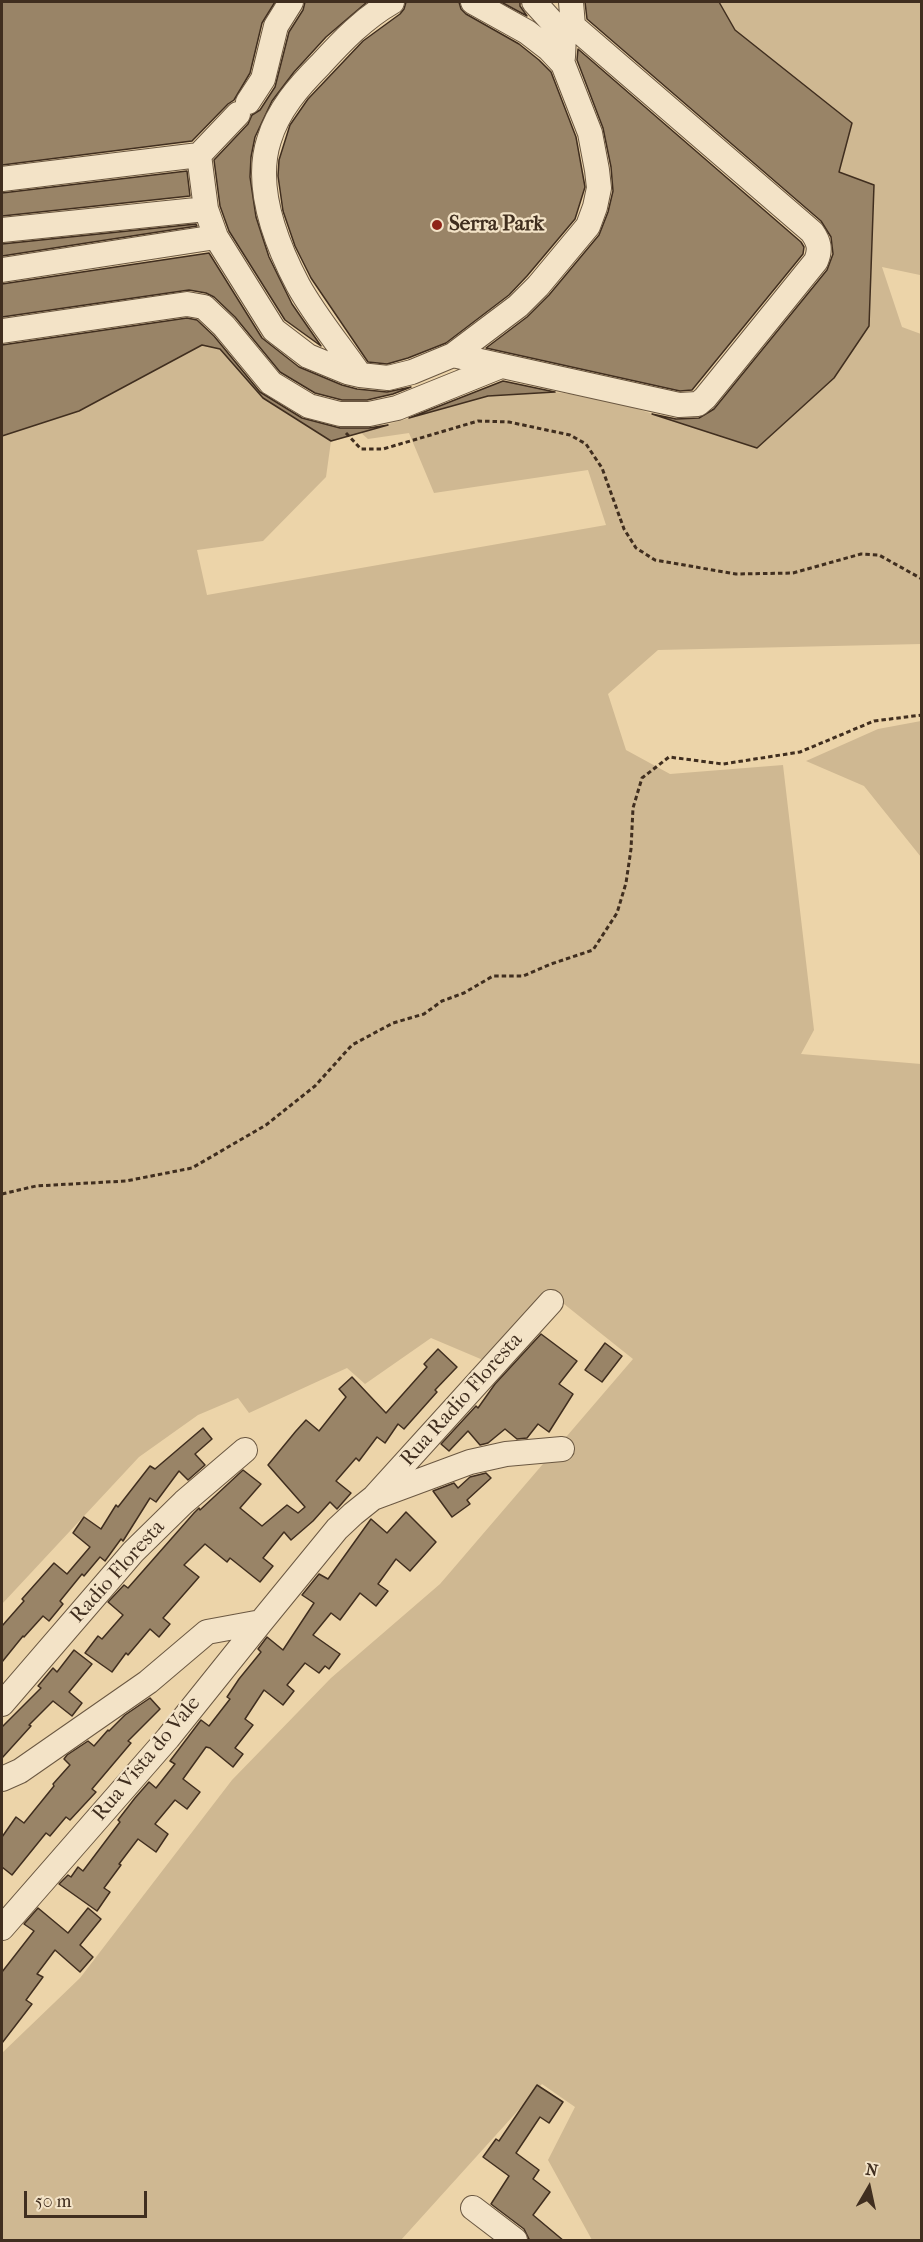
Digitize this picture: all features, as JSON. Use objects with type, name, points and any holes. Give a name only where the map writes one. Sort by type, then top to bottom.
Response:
[{"type":"street","points":[[2,179],[200,155],[243,108],[263,79],[276,27],[291,2]]},
{"type":"street","points":[[360,375],[298,285],[281,248],[266,199],[264,171],[268,140],[281,112],[308,77],[347,36],[377,10],[392,2]]},
{"type":"street","points":[[200,155],[206,209],[216,237],[274,330],[308,356],[360,375],[388,378],[412,372],[453,355],[518,306],[538,286],[588,225],[599,188],[590,133],[563,64],[549,49],[527,32],[473,2]]},
{"type":"street","points":[[453,355],[679,405],[698,404],[816,261],[820,252],[818,242],[812,232],[534,2]]},
{"type":"street","points":[[563,64],[571,2]]},
{"type":"street","points":[[2,230],[206,209]]},
{"type":"street","points":[[2,270],[216,237]]},
{"type":"street","points":[[2,331],[187,304],[204,307],[224,326],[271,383],[309,406],[340,414],[369,414],[397,408],[501,366]]},
{"type":"street","name":"Rua Radio Floresta","points":[[373,1498],[551,1302]]},
{"type":"street","name":"Rua Vista do Vale","points":[[2,1928],[168,1738],[338,1529],[373,1498],[470,1462],[506,1454],[562,1449]]},
{"type":"street","name":"Radio Floresta","points":[[2,1704],[133,1552],[184,1502],[245,1450]]},
{"type":"street","points":[[2,1779],[20,1772],[148,1682],[207,1632],[261,1622]]},
{"type":"street","points":[[473,2208],[515,2241]]},
{"type":"path","points":[[340,414],[347,435],[361,449],[383,449],[478,421],[509,422],[570,435],[586,444],[602,468],[624,529],[636,548],[655,560],[736,574],[793,573],[861,554],[879,555],[921,579]]},
{"type":"path","points":[[2,1194],[36,1186],[126,1181],[192,1168],[266,1125],[315,1086],[352,1045],[393,1023],[424,1014],[442,1001],[464,993],[493,976],[523,976],[593,950],[617,913],[626,884],[632,849],[633,808],[642,778],[669,757],[723,764],[800,752],[874,721],[921,715]]},
{"type":"shaded area","points":[[719,2],[921,2],[921,273],[920,275],[882,267],[902,327],[921,334],[921,644],[658,650],[608,694],[626,750],[670,774],[783,765],[814,1030],[801,1054],[921,1064],[921,2240],[592,2240],[548,2160],[575,2107],[542,2084],[401,2240],[2,2240],[2,2053],[80,1978],[232,1780],[331,1678],[440,1584],[633,1359],[549,1292],[483,1360],[431,1338],[365,1384],[347,1368],[249,1413],[238,1398],[198,1415],[139,1457],[2,1604],[2,436],[79,411],[202,345],[220,349],[263,398],[331,441],[326,477],[263,541],[197,550],[207,595],[606,525],[588,470],[434,493],[409,433],[368,439],[360,432],[488,396],[554,392],[604,398],[757,448],[834,378],[869,326],[839,172],[851,123],[735,30]]},
{"type":"shaded area","points":[[162,221],[193,223],[195,226],[163,224],[2,250],[2,240]]},
{"type":"shaded area","points":[[922,721],[921,857],[864,786],[806,761],[878,729]]},
{"type":"building","points":[[2,2],[275,2],[262,23],[250,73],[234,100],[192,141],[2,165]]},
{"type":"building","points":[[305,2],[367,2],[326,37],[294,72],[272,101],[255,137],[250,177],[256,217],[269,257],[292,304],[321,346],[285,320],[229,231],[220,206],[214,160],[248,124],[252,115],[260,110],[275,87],[289,32],[303,10]]},
{"type":"building","points":[[406,2],[459,2],[466,14],[519,44],[551,72],[576,137],[585,187],[575,219],[509,295],[446,343],[387,364],[368,362],[311,278],[295,246],[283,211],[278,176],[279,160],[290,125],[308,99],[363,41],[400,14]]},
{"type":"building","points":[[501,2],[520,2],[527,16]]},
{"type":"building","points":[[585,2],[719,2],[735,30],[852,123],[839,172],[874,185],[869,326],[834,378],[757,448],[652,414],[676,419],[699,418],[714,409],[827,270],[833,254],[831,237],[821,221],[587,19]]},
{"type":"building","points":[[578,49],[804,247],[803,254],[692,390],[680,391],[486,348],[527,317],[549,295],[599,235],[608,212],[613,191],[611,167],[603,128],[577,60]]},
{"type":"building","points":[[187,171],[190,196],[2,216],[2,193]]},
{"type":"building","points":[[196,224],[197,226],[2,256],[2,244]]},
{"type":"building","points":[[209,253],[262,338],[299,367],[357,389],[387,392],[411,387],[367,400],[342,400],[315,393],[280,372],[235,317],[214,297],[189,290],[2,317],[2,284]]},
{"type":"building","points":[[187,318],[197,320],[214,336],[260,392],[302,418],[340,428],[369,428],[388,425],[331,441],[263,398],[220,349],[202,345],[79,411],[2,436],[2,345]]},
{"type":"building","points":[[503,381],[555,392],[488,396],[409,418]]},
{"type":"building","points":[[541,1334],[577,1361],[559,1384],[573,1394],[549,1432],[538,1424],[527,1438],[517,1439],[505,1429],[488,1443],[480,1445],[468,1431],[449,1451],[441,1444],[476,1406],[478,1408],[495,1384]]},
{"type":"building","points":[[605,1343],[622,1356],[602,1382],[585,1370]]},
{"type":"building","points":[[438,1349],[457,1367],[404,1429],[398,1424],[385,1443],[377,1437],[359,1461],[356,1458],[336,1481],[351,1493],[337,1509],[330,1502],[291,1540],[284,1532],[263,1558],[273,1566],[260,1582],[230,1558],[227,1562],[205,1544],[184,1565],[199,1577],[163,1618],[170,1624],[159,1637],[150,1629],[128,1655],[126,1653],[112,1672],[85,1653],[98,1636],[102,1639],[123,1615],[108,1602],[124,1585],[128,1588],[194,1513],[243,1470],[261,1484],[240,1508],[262,1526],[287,1505],[298,1513],[305,1507],[268,1465],[296,1431],[306,1420],[319,1431],[346,1397],[339,1389],[352,1377],[386,1413],[427,1367],[424,1364]]},
{"type":"building","points":[[203,1428],[212,1439],[195,1454],[205,1465],[188,1480],[179,1471],[156,1502],[150,1498],[123,1541],[121,1539],[105,1561],[100,1557],[84,1576],[82,1574],[60,1601],[63,1604],[49,1621],[43,1616],[2,1662],[2,1626],[24,1601],[22,1599],[54,1563],[67,1574],[90,1547],[73,1533],[84,1517],[101,1529],[116,1505],[118,1507],[150,1466],[155,1469]]},
{"type":"building","points":[[486,1473],[491,1478],[467,1500],[470,1504],[452,1517],[433,1491],[454,1483],[458,1488],[470,1477]]},
{"type":"building","points":[[406,1512],[436,1542],[410,1571],[396,1559],[378,1584],[388,1591],[376,1606],[360,1593],[340,1620],[331,1613],[313,1635],[340,1654],[329,1669],[325,1666],[319,1673],[305,1663],[287,1685],[294,1691],[283,1705],[264,1690],[245,1719],[253,1725],[235,1748],[243,1754],[233,1767],[206,1747],[183,1779],[200,1792],[187,1809],[175,1800],[155,1824],[168,1834],[156,1852],[138,1839],[104,1888],[110,1892],[97,1911],[59,1884],[68,1875],[71,1877],[78,1867],[83,1871],[120,1822],[118,1820],[149,1782],[156,1788],[175,1764],[170,1761],[201,1720],[209,1726],[230,1699],[227,1697],[239,1679],[261,1652],[258,1649],[267,1637],[283,1650],[314,1603],[302,1595],[319,1574],[328,1579],[371,1519],[387,1533]]},
{"type":"building","points":[[74,1650],[92,1664],[69,1692],[82,1703],[72,1716],[53,1701],[29,1725],[31,1726],[2,1758],[2,1727],[41,1688],[38,1686],[53,1668],[57,1672]]},
{"type":"building","points":[[150,1698],[160,1709],[128,1741],[131,1743],[92,1789],[96,1792],[70,1820],[66,1817],[50,1836],[46,1833],[12,1875],[2,1867],[2,1837],[16,1817],[24,1823],[54,1786],[53,1784],[70,1765],[64,1759],[67,1755],[88,1741],[94,1746],[125,1715]]},
{"type":"building","points":[[38,1908],[68,1933],[88,1908],[101,1919],[80,1945],[93,1957],[80,1972],[55,1950],[37,1974],[43,1977],[26,2000],[32,2004],[2,2043],[2,1972],[34,1931],[24,1924]]},
{"type":"building","points":[[537,2085],[563,2102],[549,2123],[540,2117],[516,2153],[539,2170],[533,2179],[550,2192],[533,2215],[564,2241],[530,2241],[524,2229],[491,2204],[509,2176],[483,2157],[496,2139],[499,2141]]},
{"type":"place","name":"Serra Park","points":[[437,225]]}]
